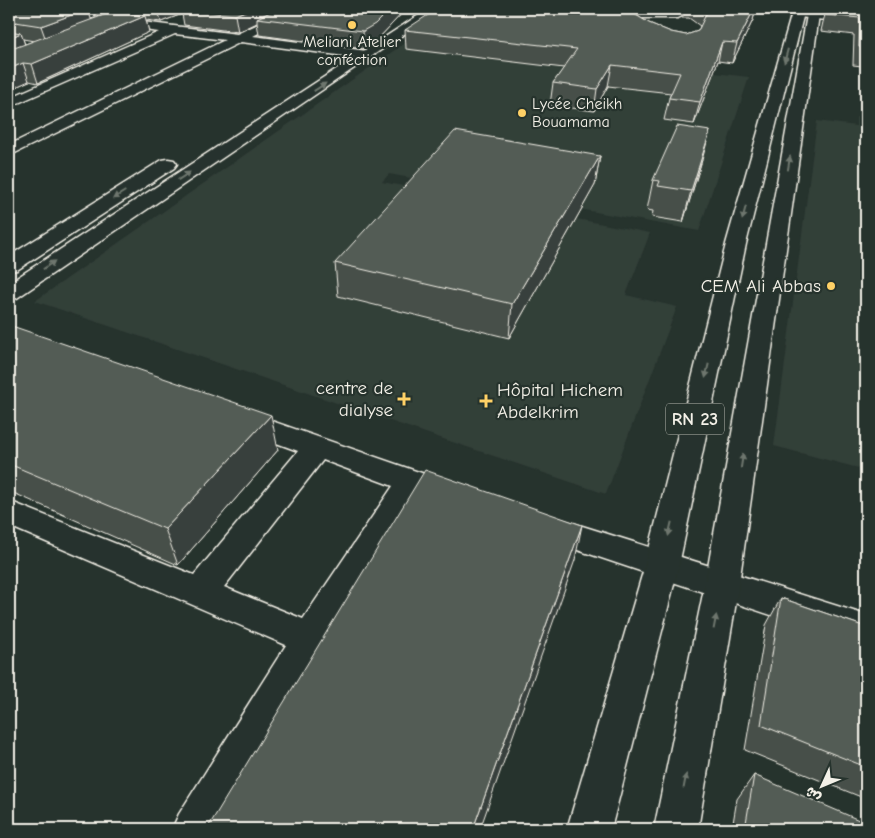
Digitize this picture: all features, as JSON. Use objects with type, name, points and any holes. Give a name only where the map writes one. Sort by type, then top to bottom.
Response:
[{"type":"main road","points":[[326,63],[412,9]]},
{"type":"main road","points":[[9,294],[70,250],[368,56],[435,9]]},
{"type":"main road","points":[[758,9],[806,11],[866,21]]},
{"type":"main road","points":[[266,10],[295,11]]},
{"type":"main road","points":[[9,151],[295,11]]},
{"type":"main road","name":"RN 23","points":[[589,829],[662,565],[736,244],[806,11]]},
{"type":"main road","name":"RN 23","points":[[676,829],[722,584],[806,11]]},
{"type":"main road","points":[[611,12],[636,27]]},
{"type":"main road","points":[[588,16],[611,12],[680,12],[684,23],[617,28]]},
{"type":"main road","points":[[9,103],[187,19]]},
{"type":"main road","points":[[96,25],[114,22],[368,56]]},
{"type":"main road","points":[[408,27],[427,26]]},
{"type":"main road","points":[[18,82],[45,87]]},
{"type":"main road","points":[[9,265],[184,153]]},
{"type":"main road","points":[[216,410],[317,448],[477,504]]},
{"type":"main road","points":[[200,592],[317,448]]},
{"type":"main road","points":[[194,829],[310,638],[412,482]]},
{"type":"main road","points":[[9,513],[310,638]]},
{"type":"main road","points":[[523,519],[866,631]]},
{"type":"shaded area","name":"Hôpital Hichem Abdelkrim","points":[[412,38],[749,77],[699,231],[389,174],[382,182],[650,233],[626,295],[677,307],[606,494],[35,301]]},
{"type":"shaded area","name":"CEM Ali Abbas","points":[[856,117],[866,119],[866,470],[774,446],[817,121],[856,126]]},
{"type":"building","points":[[9,9],[88,9],[41,26],[9,21]]},
{"type":"building","points":[[181,9],[250,9],[235,15]]},
{"type":"building","points":[[277,9],[390,9],[375,24],[363,31],[257,18]]},
{"type":"building","points":[[510,9],[626,9],[649,23],[671,32],[686,35],[698,31],[708,10],[706,9],[754,9],[737,43],[722,42],[700,102],[669,98],[680,73],[612,65],[597,89],[553,83],[577,49],[405,30],[431,13]]},
{"type":"building","points":[[827,9],[866,10],[866,48],[859,47],[860,18],[826,15]]},
{"type":"building","points":[[112,12],[145,16],[32,64],[23,63],[9,69],[9,50]]},
{"type":"building","points":[[9,31],[21,33],[9,38]]},
{"type":"building","points":[[677,126],[710,131],[691,191],[658,186],[660,181],[653,180]]},
{"type":"building","points":[[455,131],[600,156],[512,304],[335,263]]},
{"type":"building","points":[[9,325],[271,415],[165,529],[9,464]]},
{"type":"building","points":[[425,470],[582,525],[473,829],[207,829]]},
{"type":"building","points":[[781,598],[866,627],[866,767],[761,725]]},
{"type":"building","points":[[754,775],[866,823],[866,829],[745,829]]},
{"type":"place","name":"Meliani Atelier conféction","points":[[352,25]]},
{"type":"place","name":"Lycée Cheikh Bouamama","points":[[522,113]]},
{"type":"place","name":"CEM Ali Abbas","points":[[831,286]]},
{"type":"place","name":"centre de dialyse","points":[[404,399]]},
{"type":"place","name":"Hôpital Hichem Abdelkrim","points":[[486,401]]}]
